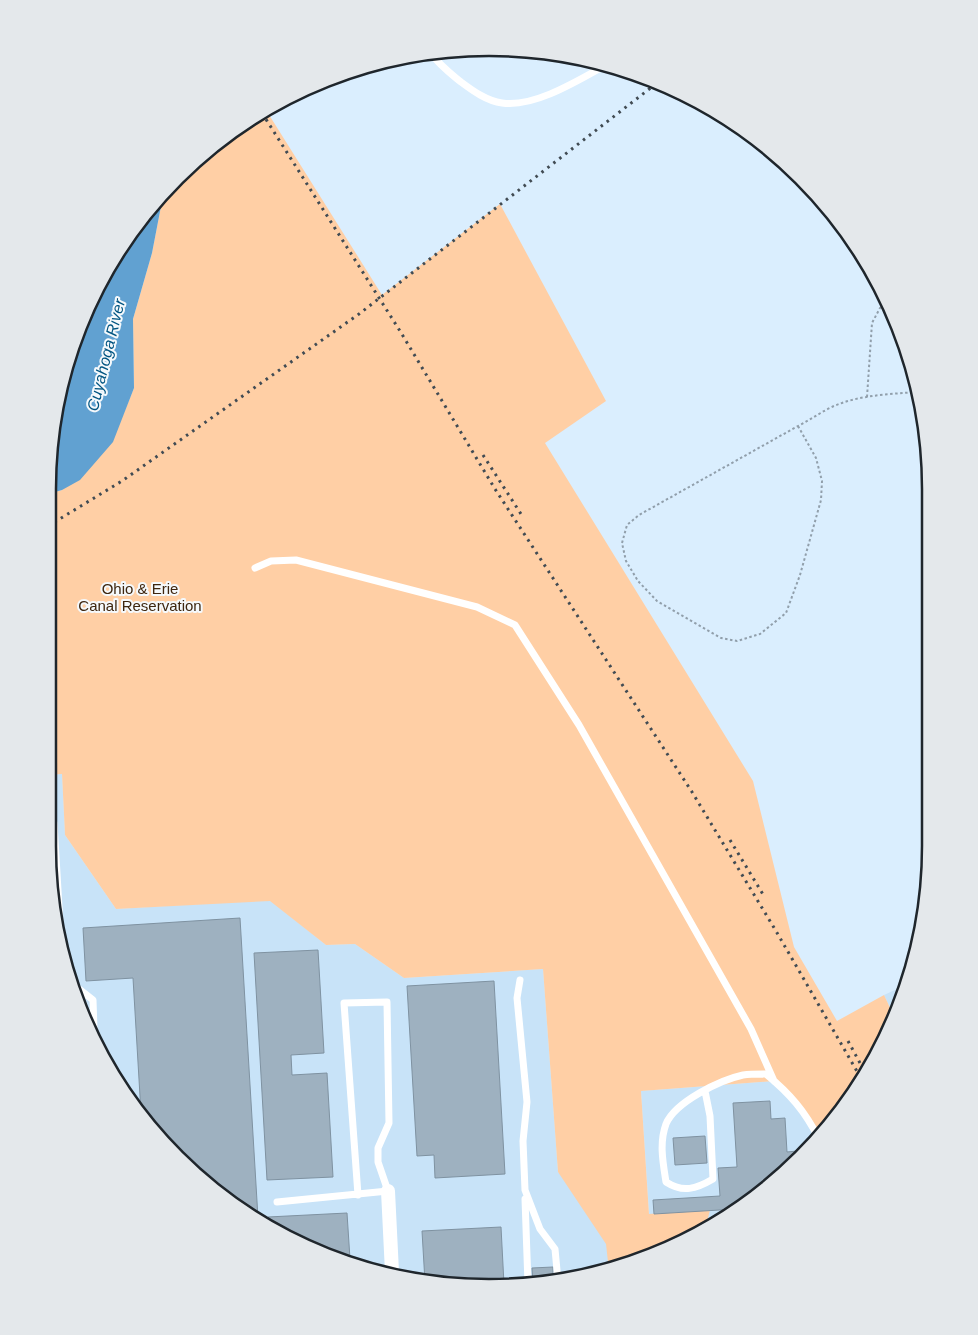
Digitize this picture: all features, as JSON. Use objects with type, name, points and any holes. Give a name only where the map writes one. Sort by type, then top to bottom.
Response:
[{"type":"street","points":[[388,1191],[392,1267]]},
{"type":"lane","points":[[436,60],[476,93],[501,103],[515,104],[532,100],[568,86],[597,70]]},
{"type":"lane","points":[[255,568],[271,562],[296,560],[477,607],[515,625],[579,725],[751,1030],[774,1081]]},
{"type":"lane","points":[[520,980],[517,998],[527,1102],[523,1141],[528,1277]]},
{"type":"lane","points":[[81,991],[93,1000],[94,1022]]},
{"type":"lane","points":[[277,1202],[358,1195],[388,1191],[378,1162],[378,1148],[389,1124],[386,1002],[344,1003],[358,1195]]},
{"type":"lane","points":[[705,1091],[710,1116],[713,1179],[696,1188],[675,1188],[666,1182],[662,1161],[662,1142],[666,1124],[675,1110],[705,1091],[730,1079],[745,1075],[766,1074],[807,1116],[815,1130]]},
{"type":"lane","points":[[525,1190],[540,1229],[555,1249],[557,1273]]},
{"type":"path","points":[[867,398],[872,322],[881,307]]},
{"type":"path","points":[[798,426],[816,458],[822,482],[821,500],[800,575],[786,613],[760,634],[737,641],[721,638],[657,601],[638,581],[626,561],[622,543],[627,526],[639,515],[798,426],[839,404],[867,398],[910,393]]},
{"type":"shaded area","points":[[56,774],[62,774],[65,835],[116,909],[270,900],[326,945],[355,944],[404,978],[543,969],[558,1172],[651,1242],[641,1091],[774,1081],[794,1101],[814,1131],[774,1171],[729,1206],[705,1221],[655,1246],[601,1264],[545,1275],[517,1278],[461,1278],[433,1275],[377,1264],[323,1246],[273,1221],[249,1206],[204,1171],[164,1131],[129,1086],[114,1062],[89,1012],[71,958],[65,930],[57,874]]},
{"type":"shaded area","points":[[898,989],[890,1008],[884,995]]},
{"type":"green space","name":"Ohio & Erie Canal Reservation","points":[[270,116],[382,295],[500,204],[606,401],[545,443],[753,781],[794,947],[837,1021],[884,995],[890,1008],[864,1062],[849,1086],[816,1129],[807,1116],[774,1081],[641,1091],[649,1214],[710,1210],[708,1219],[705,1221],[655,1246],[608,1262],[606,1244],[558,1172],[543,969],[404,978],[355,944],[326,945],[270,901],[116,909],[65,835],[62,774],[56,774],[56,492],[62,490],[112,442],[134,388],[133,319],[152,253],[161,208],[164,204],[204,164],[249,129]]},
{"type":"water","name":"Cuyahoga River","points":[[161,208],[152,253],[133,319],[134,388],[113,442],[80,480],[56,492],[60,433],[71,377],[79,350],[89,323],[114,273],[129,249]]},
{"type":"building","points":[[240,918],[258,1211],[226,1189],[183,1152],[140,1101],[133,978],[86,981],[83,928]]},
{"type":"building","points":[[318,950],[324,1053],[291,1055],[292,1075],[327,1073],[333,1177],[267,1180],[254,953]]},
{"type":"building","points":[[494,981],[505,1174],[435,1178],[434,1155],[417,1156],[407,986]]},
{"type":"building","points":[[770,1101],[771,1119],[785,1118],[787,1152],[796,1151],[752,1189],[723,1210],[654,1214],[653,1200],[720,1196],[718,1168],[737,1167],[733,1103]]},
{"type":"building","points":[[705,1136],[707,1163],[675,1165],[673,1138]]},
{"type":"building","points":[[347,1213],[350,1256],[323,1246],[268,1217]]},
{"type":"building","points":[[501,1227],[504,1278],[461,1278],[424,1273],[422,1231]]},
{"type":"building","points":[[553,1267],[553,1274],[533,1276],[532,1268]]},
{"type":"railway","points":[[56,521],[122,481],[359,314],[651,88]]},
{"type":"railway","points":[[266,119],[400,331],[495,489],[692,792],[776,931],[858,1072]]},
{"type":"railway","points":[[483,455],[521,514]]},
{"type":"railway","points":[[730,840],[764,896]]},
{"type":"railway","points":[[848,1041],[862,1066]]}]
